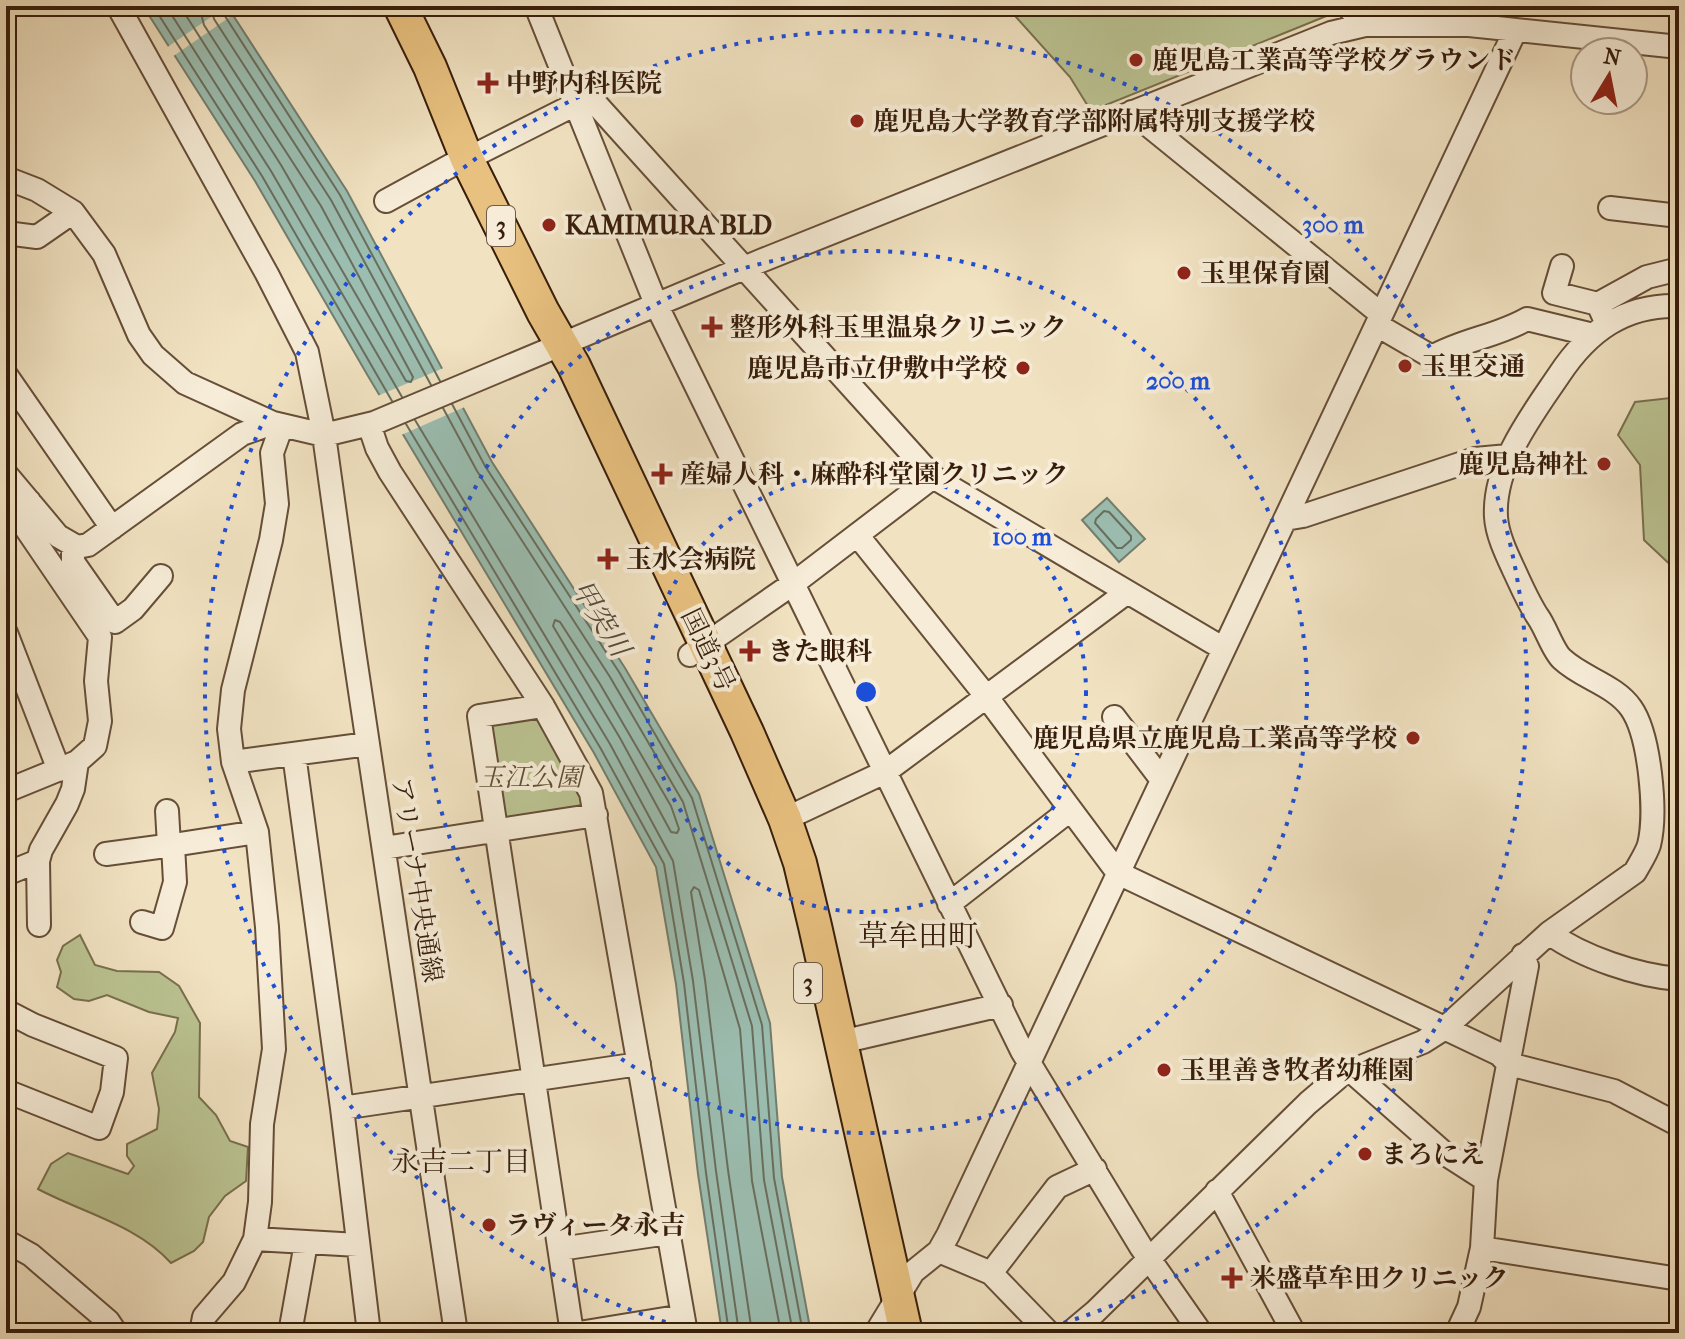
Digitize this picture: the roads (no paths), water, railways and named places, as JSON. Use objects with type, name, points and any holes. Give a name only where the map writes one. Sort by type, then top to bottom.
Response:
[{"type":"highway","name":"国道3号","points":[[379,6],[552,348],[561,382],[785,819],[800,863],[899,1296],[887,1331]]},
{"type":"highway","name":"国道3号","points":[[400,6],[430,67],[459,162]]},
{"type":"highway","name":"国道3号","points":[[698,650],[772,836],[887,1331]]},
{"type":"street","name":"アリーナ中央通線","points":[[118,6],[307,352],[324,435],[456,1333]]},
{"type":"street","points":[[536,6],[656,304],[1028,1062],[1150,1258],[1201,1333]]},
{"type":"street","points":[[1347,6],[1365,25]]},
{"type":"street","points":[[6,178],[37,190],[73,212],[104,254],[128,314],[153,355],[185,383],[277,424],[324,435],[371,424],[656,304],[1331,33],[1410,15],[1515,31],[1679,47]]},
{"type":"street","points":[[899,1296],[913,1272],[939,1251],[948,1235],[1515,31]]},
{"type":"street","points":[[386,201],[576,104],[597,105],[933,477],[1224,649]]},
{"type":"street","points":[[1132,112],[1379,319],[1432,357],[1469,340],[1502,333],[1527,319],[1599,321],[1641,308],[1679,306]]},
{"type":"street","points":[[1610,208],[1679,216]]},
{"type":"street","points":[[6,233],[37,237],[73,212]]},
{"type":"street","points":[[1562,266],[1554,293],[1599,321]]},
{"type":"street","points":[[1070,1333],[1098,1322],[1150,1258],[1308,1103],[1341,1075],[1423,1042],[1445,1028],[1549,933],[1635,872],[1648,848],[1652,797],[1638,722],[1630,706],[1617,694],[1560,658],[1548,632],[1528,603],[1498,528],[1496,514],[1508,456],[1576,349],[1599,321],[1647,277],[1679,269]]},
{"type":"street","points":[[6,375],[112,528]]},
{"type":"street","points":[[6,474],[58,536],[73,546],[88,545],[242,434],[277,424]]},
{"type":"street","points":[[201,1333],[204,1317],[234,1282],[255,1239],[260,1202],[262,1124],[274,1049],[267,927],[257,832],[233,762],[229,729],[233,690],[271,540],[277,504],[272,453],[277,424]]},
{"type":"street","points":[[371,424],[377,448],[390,472],[543,706],[588,785],[596,815],[684,1325],[579,1333]]},
{"type":"street","points":[[1285,519],[1475,459],[1508,456]]},
{"type":"street","points":[[698,650],[858,536],[933,477]]},
{"type":"street","points":[[6,791],[68,766],[95,746],[100,721],[96,681],[100,637],[17,515],[29,501]]},
{"type":"street","points":[[858,536],[986,696],[1118,873],[1499,1054],[1509,1064],[1614,1091],[1679,1125]]},
{"type":"street","points":[[73,546],[73,562],[115,622],[133,609],[161,576]]},
{"type":"street","points":[[785,819],[885,772],[1126,593]]},
{"type":"street","points":[[6,633],[68,766],[70,796],[38,861],[39,925]]},
{"type":"street","points":[[543,706],[479,716],[572,1333]]},
{"type":"street","points":[[1114,717],[1162,780]]},
{"type":"street","points":[[233,762],[368,744]]},
{"type":"street","points":[[294,754],[369,1333]]},
{"type":"street","points":[[949,904],[1070,810]]},
{"type":"street","points":[[142,922],[162,928],[175,882],[167,811]]},
{"type":"street","points":[[384,848],[596,815]]},
{"type":"street","points":[[106,854],[257,832]]},
{"type":"street","points":[[6,874],[38,861]]},
{"type":"street","points":[[1549,933],[1570,948],[1592,956],[1637,971],[1679,979]]},
{"type":"street","points":[[1457,1333],[1469,1307],[1482,1248],[1486,1180],[1527,966],[1523,955]]},
{"type":"street","points":[[841,1042],[1001,1005]]},
{"type":"street","points":[[6,1011],[116,1058],[112,1092],[99,1128],[6,1091]]},
{"type":"street","points":[[342,1108],[639,1064]]},
{"type":"street","points":[[1351,1071],[1444,1153],[1486,1180]]},
{"type":"street","points":[[991,1273],[1057,1187],[1095,1169]]},
{"type":"street","points":[[1217,1191],[1294,1333]]},
{"type":"street","points":[[560,1249],[668,1233]]},
{"type":"street","points":[[255,1239],[358,1245]]},
{"type":"street","points":[[6,1241],[31,1255],[108,1321],[116,1333]]},
{"type":"street","points":[[290,1333],[306,1243]]},
{"type":"street","points":[[1482,1248],[1679,1279]]},
{"type":"street","points":[[939,1251],[991,1273],[1049,1333]]},
{"type":"water","points":[[143,6],[227,6],[347,191],[492,462],[625,668],[699,794],[770,1023],[782,1177],[811,1333],[722,1333],[698,1174],[676,984],[656,867],[594,753],[255,181]]},
{"type":"water","points":[[1107,498],[1145,539],[1119,562],[1082,520]]},
{"type":"place","name":"鹿児島工業高等学校グラウンド","points":[[1136,60]]},
{"type":"place","name":"中野内科医院","points":[[488,83]]},
{"type":"place","name":"鹿児島大学教育学部附属特別支援学校","points":[[857,121]]},
{"type":"place","name":"KAMIMURA BLD","points":[[549,225]]},
{"type":"place","name":"玉里保育園","points":[[1184,273]]},
{"type":"place","name":"整形外科玉里温泉クリニック","points":[[712,327]]},
{"type":"place","name":"玉里交通","points":[[1405,366]]},
{"type":"place","name":"鹿児島市立伊敷中学校","points":[[1023,368]]},
{"type":"place","name":"鹿児島神社","points":[[1604,464]]},
{"type":"place","name":"産婦人科・麻酔科堂園クリニック","points":[[662,474]]},
{"type":"place","name":"玉水会病院","points":[[608,559]]},
{"type":"place","name":"きた眼科","points":[[750,651]]},
{"type":"place","name":"鹿児島県立鹿児島工業高等学校","points":[[1413,738]]},
{"type":"place","name":"玉里善き牧者幼稚園","points":[[1164,1070]]},
{"type":"place","name":"まろにえ","points":[[1365,1154]]},
{"type":"place","name":"ラヴィータ永吉","points":[[489,1225]]},
{"type":"place","name":"米盛草牟田クリニック","points":[[1232,1278]]},
{"type":"district","name":"草牟田町","points":[[918,936]]},
{"type":"district","name":"永吉二丁目","points":[[461,1161]]},
{"type":"water label","name":"甲突川","points":[[601,618]]},
{"type":"park label","name":"玉江公園","points":[[530,777]]}]
